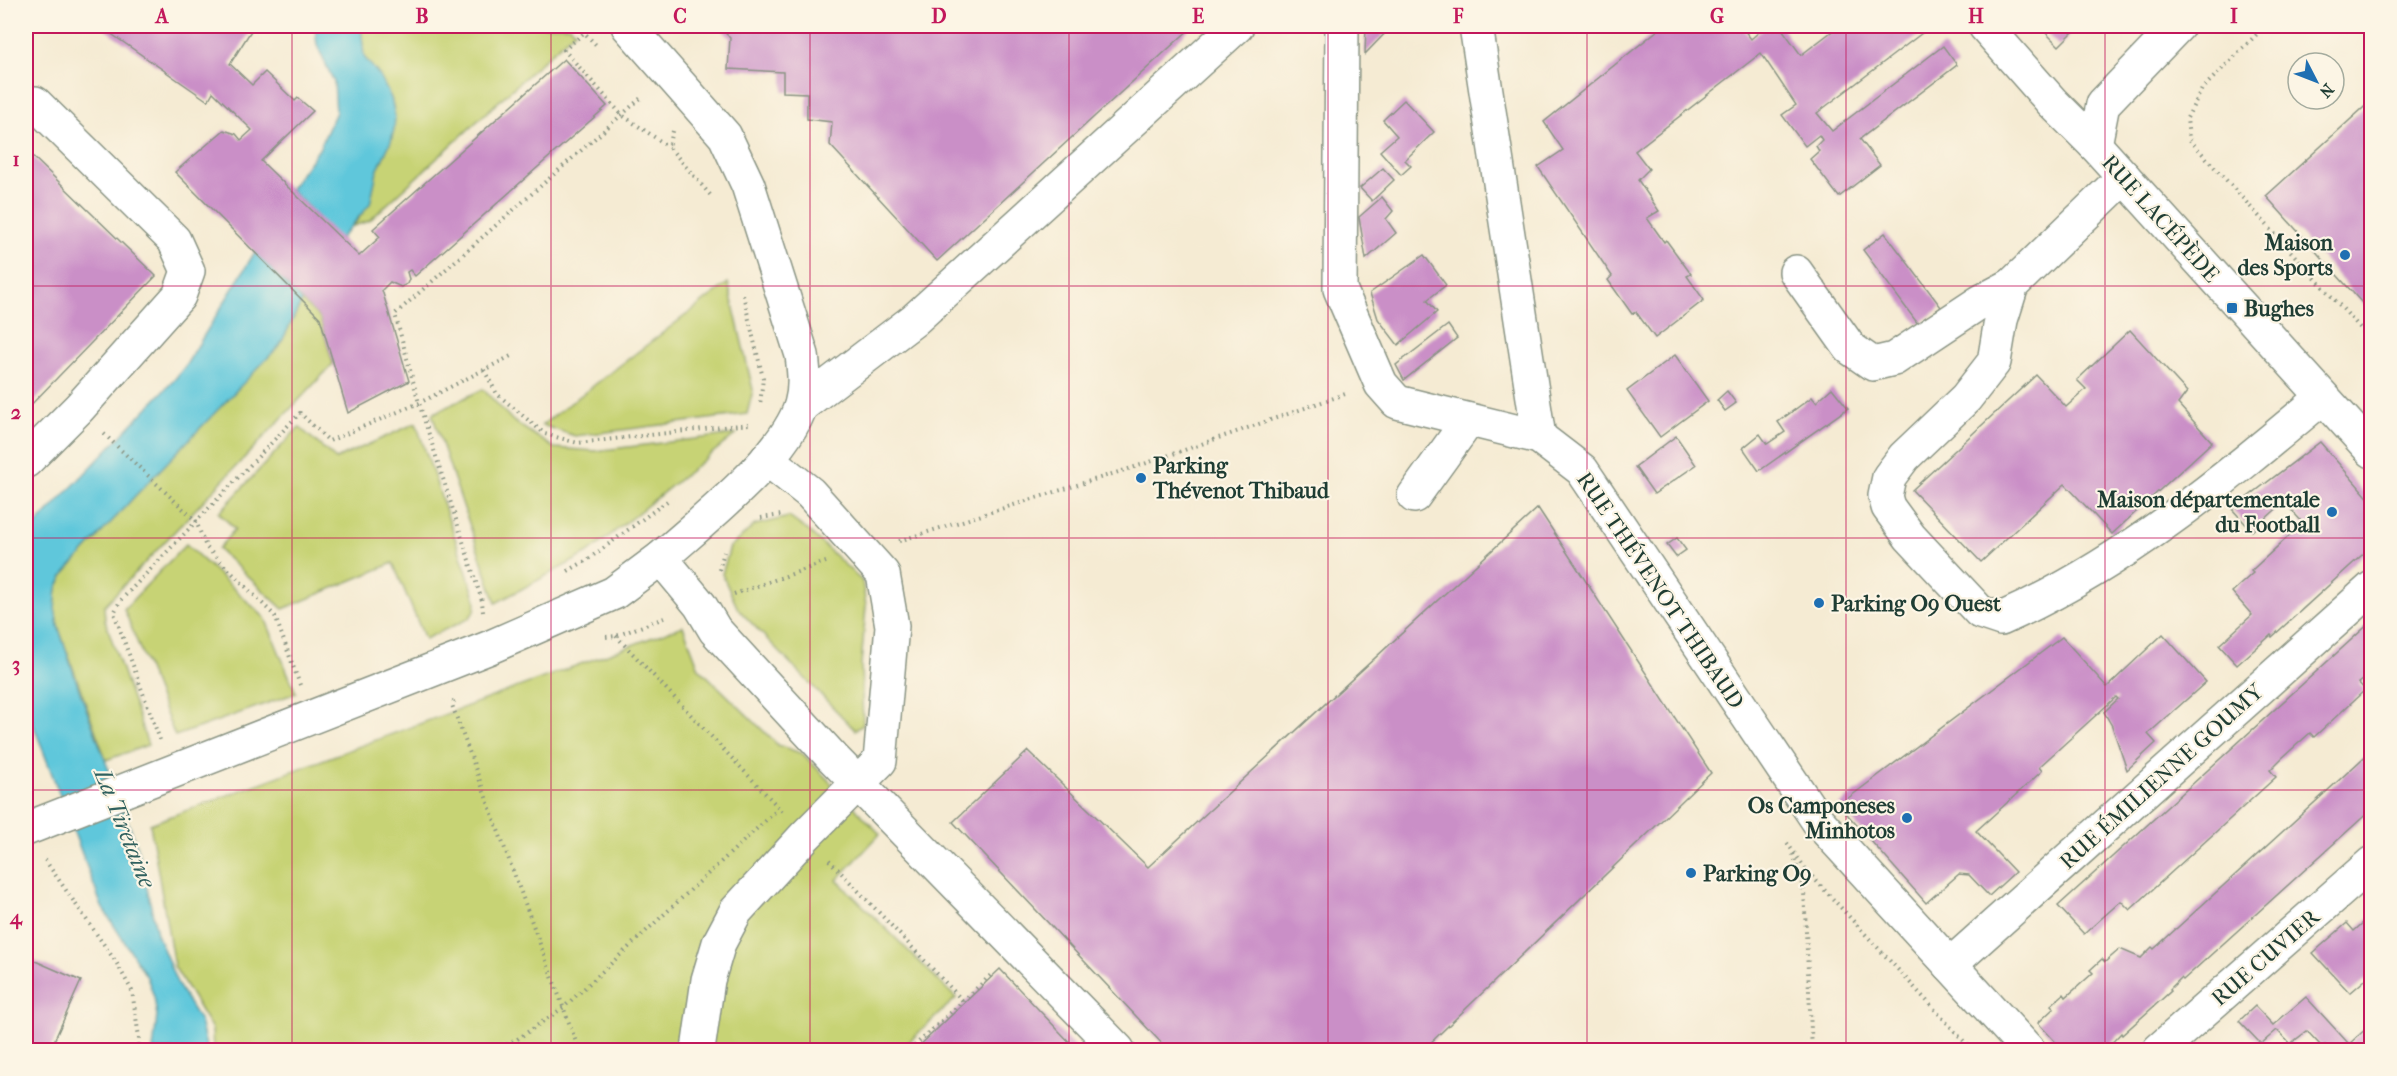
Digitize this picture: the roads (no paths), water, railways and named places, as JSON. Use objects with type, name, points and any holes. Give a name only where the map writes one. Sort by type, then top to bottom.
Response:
[{"type":"street","points":[[26,829],[488,648],[614,593],[661,558],[719,506],[777,447],[801,406],[805,382],[802,355],[748,185],[725,136],[628,26]]},
{"type":"street","points":[[801,406],[914,320],[1237,26]]},
{"type":"street","name":"RUE THÉVENOT THIBAUD","points":[[1342,26],[1340,289],[1381,384],[1397,402],[1539,437],[1582,470],[1818,821],[2028,1050]]},
{"type":"street","points":[[1476,26],[1539,437]]},
{"type":"street","name":"RUE LACÉPÈDE","points":[[1985,26],[2372,451]]},
{"type":"street","points":[[2095,145],[2103,104],[2178,26]]},
{"type":"street","points":[[26,461],[79,408],[179,296],[188,271],[174,240],[35,103]]},
{"type":"street","points":[[1796,272],[1850,348],[1874,364],[1894,359],[1980,302],[2012,285],[2124,177]]},
{"type":"street","points":[[2012,285],[2001,320],[1994,362],[1966,398],[1904,457],[1889,477],[1885,496],[1888,507],[1910,537],[1980,612],[2001,619],[2031,606],[2107,563],[2240,466],[2322,398]]},
{"type":"street","points":[[1414,496],[1468,421]]},
{"type":"street","points":[[698,1050],[708,980],[719,944],[736,910],[805,836],[880,761],[892,626],[873,562],[810,493],[777,447]]},
{"type":"street","points":[[661,558],[700,605],[715,630],[859,784],[1118,1050]]},
{"type":"street","name":"RUE ÉMILIENNE GOUMY","points":[[1950,965],[2372,588]]},
{"type":"street","name":"RUE CUVIER","points":[[2159,1050],[2372,863]]},
{"type":"water","points":[[315,26],[361,26],[364,57],[379,75],[391,98],[395,116],[391,141],[377,171],[370,204],[340,239],[290,189],[319,149],[336,112],[334,82],[317,45]]},
{"type":"water","name":"La Tiretaine","points":[[255,252],[302,301],[280,345],[134,497],[65,573],[57,588],[55,608],[58,626],[139,852],[157,934],[178,985],[200,1021],[207,1050],[153,1050],[157,1016],[154,997],[147,977],[102,907],[26,705],[26,535],[175,379],[186,365]]},
{"type":"place","name":"Maison des Sports","points":[[2345,255]]},
{"type":"place","name":"Bughes","points":[[2232,308]]},
{"type":"place","name":"Parking Thévenot Thibaud","points":[[1141,478]]},
{"type":"place","name":"Maison départementale du Football","points":[[2332,512]]},
{"type":"place","name":"Parking O9 Ouest","points":[[1819,603]]},
{"type":"place","name":"Os Camponeses Minhotos","points":[[1907,818]]},
{"type":"place","name":"Parking O9","points":[[1691,873]]}]
